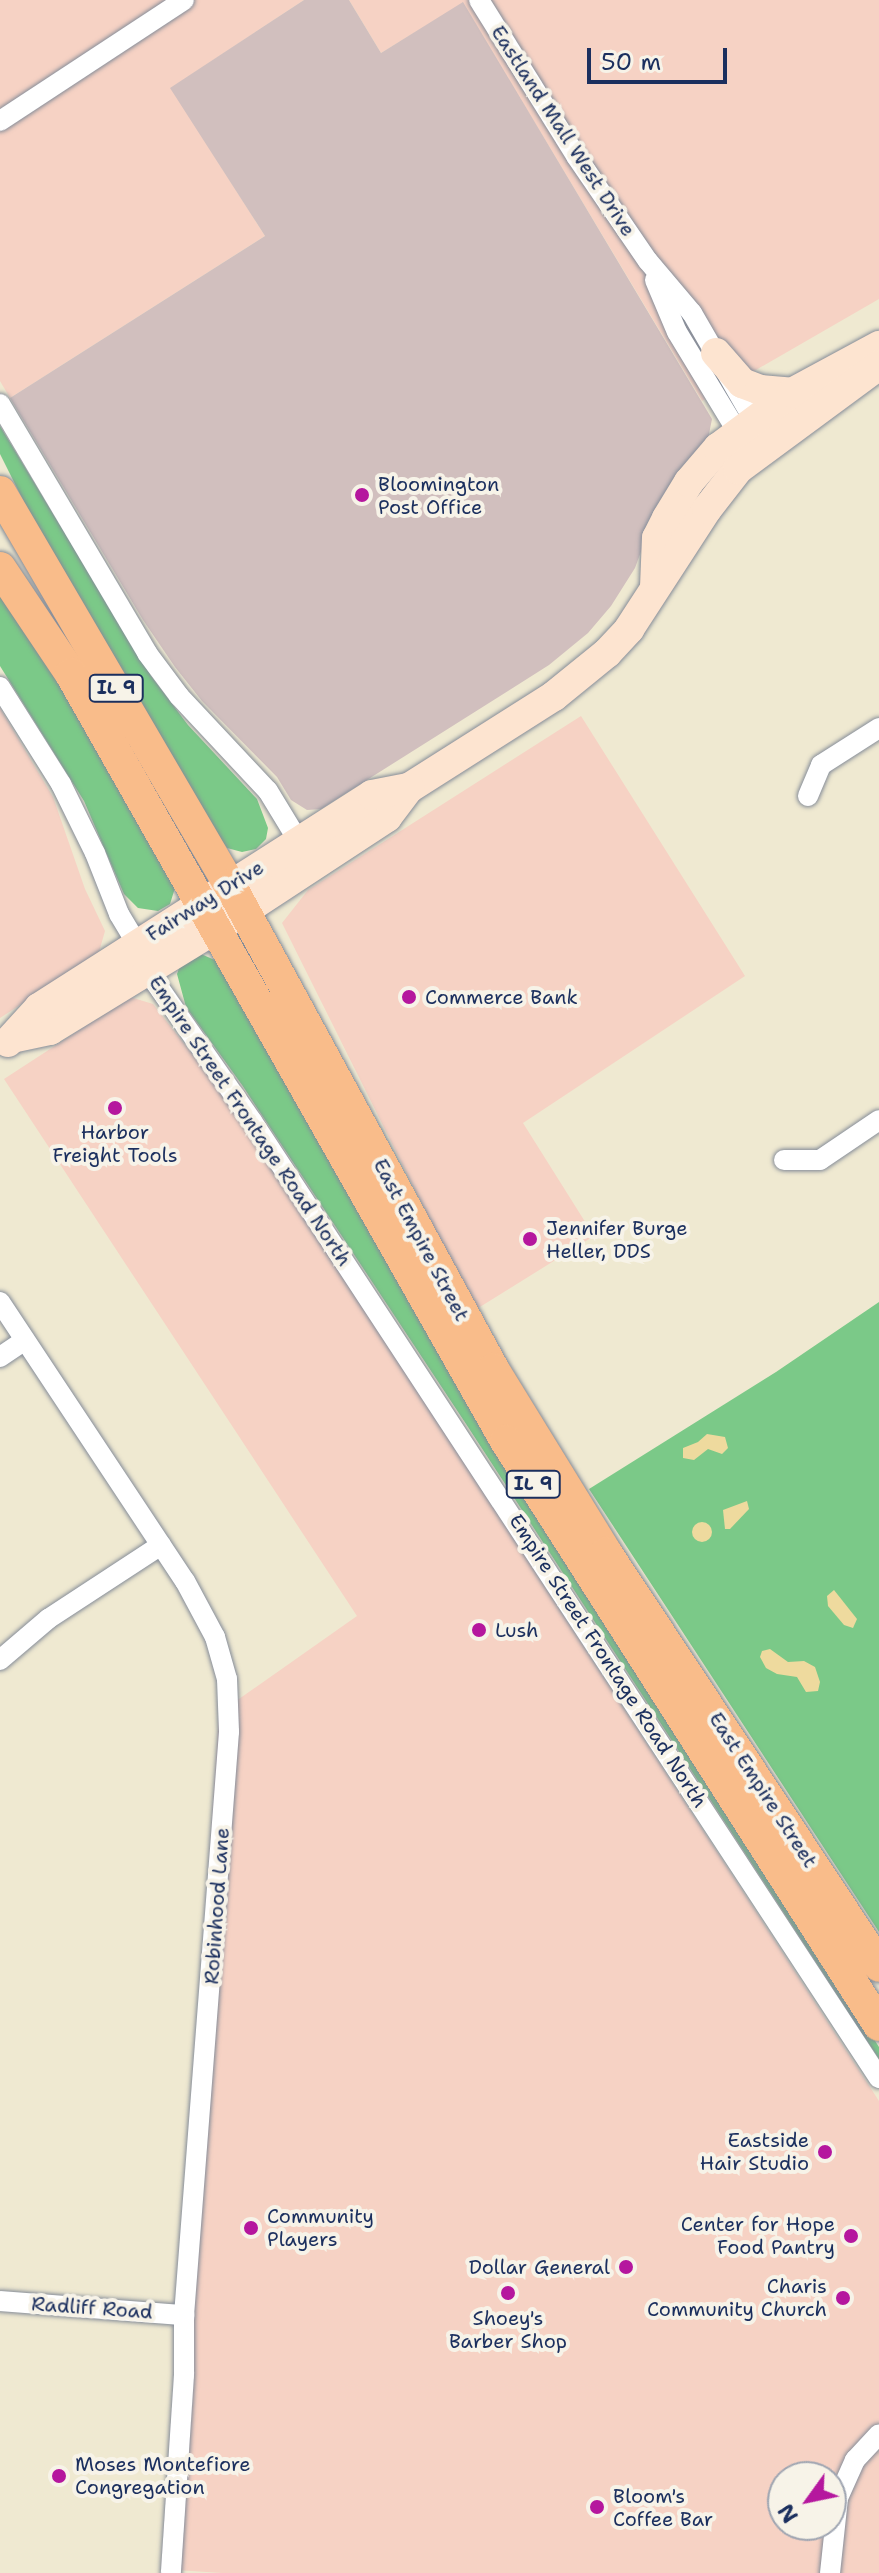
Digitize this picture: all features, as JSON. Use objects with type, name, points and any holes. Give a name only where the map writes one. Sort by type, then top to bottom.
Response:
[{"type":"main road","name":"Fairway Drive","points":[[753,438],[792,393],[879,346]]},
{"type":"main road","points":[[716,353],[742,383],[760,390],[792,393]]},
{"type":"main road","name":"Fairway Drive","points":[[8,1042],[50,1030],[142,956],[237,898],[387,817],[409,788],[554,696],[584,673],[629,629],[655,588],[657,538],[703,465],[879,365]]},
{"type":"main road","name":"East Empire Street","points":[[0,492],[237,898],[450,1296],[541,1450],[879,1966]]},
{"type":"main road","name":"East Empire Street","points":[[0,568],[71,674],[506,1441],[879,2025]]},
{"type":"main road","name":"Fairway Drive","points":[[237,898],[299,842],[372,795],[409,788]]},
{"type":"street","points":[[0,121],[184,0]]},
{"type":"street","name":"Eastland Mall West Drive","points":[[479,0],[542,105],[648,261],[692,313],[716,353],[753,438]]},
{"type":"street","name":"Eastland Mall West Drive","points":[[648,261],[677,332],[753,438]]},
{"type":"street","points":[[0,404],[147,653],[179,696],[268,791],[299,842]]},
{"type":"street","name":"Empire Street Frontage Road North","points":[[0,687],[61,784],[95,853],[119,914],[142,956],[879,2078]]},
{"type":"street","points":[[808,796],[821,765],[879,728]]},
{"type":"street","points":[[784,1160],[820,1160],[879,1120]]},
{"type":"street","name":"Robinhood Lane","points":[[0,1302],[161,1545],[215,1637],[227,1679],[230,1711],[184,2315],[184,2375],[171,2573]]},
{"type":"street","points":[[0,1357],[25,1340]]},
{"type":"street","points":[[0,1660],[48,1619],[161,1545]]},
{"type":"street","name":"Radliff Road","points":[[0,2301],[184,2315]]},
{"type":"street","points":[[830,2573],[838,2498],[855,2460],[879,2434]]},
{"type":"shaded area","points":[[0,0],[304,0],[171,88],[265,236],[10,398],[0,381]]},
{"type":"shaded area","points":[[304,0],[349,0],[381,53],[463,2],[712,419],[708,439],[651,524],[635,568],[611,606],[588,633],[549,665],[321,809],[307,810],[291,800],[277,777],[202,701],[175,667],[143,620],[10,398],[265,236],[170,88]]},
{"type":"shaded area","points":[[349,0],[879,0],[879,299],[702,401],[463,3],[381,53]]},
{"type":"shaded area","points":[[0,708],[53,797],[85,889],[105,931],[99,952],[92,958],[0,1018]]},
{"type":"shaded area","points":[[581,716],[745,976],[523,1123],[594,1236],[475,1310],[282,923],[308,890]]},
{"type":"shaded area","points":[[130,997],[153,1004],[229,1101],[879,2101],[879,2573],[222,2573],[161,2569],[219,1713],[357,1616],[4,1079]]},
{"type":"green space","points":[[0,426],[151,676],[188,725],[257,799],[268,828],[266,839],[256,849],[242,852],[227,848],[213,828],[33,520],[0,454]]},
{"type":"green space","points":[[0,592],[66,691],[175,888],[170,904],[158,911],[138,908],[124,894],[84,801],[0,666]]},
{"type":"green space","points":[[201,954],[217,961],[656,1703],[879,2047],[879,2059],[468,1427],[242,1085],[186,1007],[177,974],[181,963]]},
{"type":"green space","points":[[879,1302],[879,1932],[589,1489],[776,1372]]},
{"type":"sand","points":[[707,1434],[725,1437],[728,1448],[722,1454],[708,1449],[694,1460],[683,1458],[683,1448]]},
{"type":"sand","points":[[747,1501],[749,1509],[730,1529],[725,1529],[723,1510]]},
{"type":"sand","points":[[702,1522],[709,1525],[712,1532],[709,1539],[702,1542],[695,1539],[692,1532],[695,1525]]},
{"type":"sand","points":[[834,1590],[857,1619],[853,1628],[844,1625],[828,1606],[827,1596]]},
{"type":"sand","points":[[770,1649],[788,1662],[804,1661],[815,1667],[820,1682],[818,1691],[806,1692],[797,1677],[777,1674],[766,1668],[760,1657],[762,1651]]},
{"type":"place","name":"Bloomington Post Office","points":[[362,495]]},
{"type":"place","name":"Commerce Bank","points":[[409,997]]},
{"type":"place","name":"Harbor Freight Tools","points":[[115,1108]]},
{"type":"place","name":"Jennifer Burge Heller, DDS","points":[[530,1239]]},
{"type":"place","name":"Lush","points":[[479,1630]]},
{"type":"place","name":"Eastside Hair Studio","points":[[825,2152]]},
{"type":"place","name":"Community Players","points":[[251,2228]]},
{"type":"place","name":"Center for Hope Food Pantry","points":[[851,2236]]},
{"type":"place","name":"Dollar General","points":[[626,2267]]},
{"type":"place","name":"Shoey's Barber Shop","points":[[508,2293]]},
{"type":"place","name":"Charis Community Church","points":[[843,2298]]},
{"type":"place","name":"Moses Montefiore Congregation","points":[[59,2476]]},
{"type":"place","name":"Bloom's Coffee Bar","points":[[597,2507]]}]
